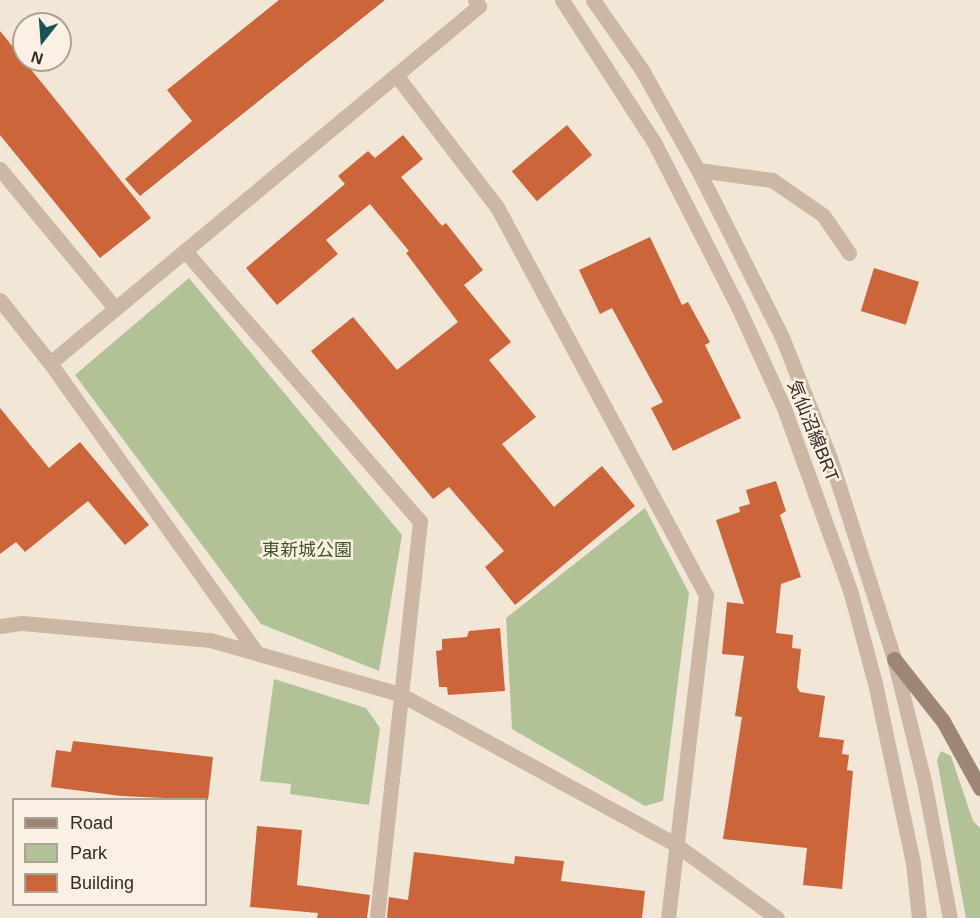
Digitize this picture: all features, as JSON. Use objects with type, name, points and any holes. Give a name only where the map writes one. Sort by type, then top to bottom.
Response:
[{"type":"street","points":[[50,363],[479,6],[475,0]]},
{"type":"street","name":"気仙沼線BRT","points":[[562,0],[655,144],[738,307],[784,408],[846,580],[875,683],[913,864],[919,918]]},
{"type":"street","points":[[593,0],[642,70],[698,170],[782,337],[834,469],[894,659],[924,781],[950,918]]},
{"type":"street","points":[[396,75],[497,207],[706,595],[668,918]]},
{"type":"street","points":[[0,169],[116,308]]},
{"type":"street","points":[[698,170],[772,180],[823,215],[849,253]]},
{"type":"street","points":[[185,251],[420,521],[377,918]]},
{"type":"street","points":[[0,300],[50,363],[257,653]]},
{"type":"street","points":[[0,626],[22,623],[210,640],[400,694],[675,844],[777,918]]},
{"type":"street","points":[[894,659],[943,722],[980,788]]},
{"type":"green space","name":"東新城公園","points":[[189,278],[402,535],[379,671],[261,624],[75,375]]},
{"type":"green space","points":[[645,508],[689,593],[663,801],[645,806],[512,729],[506,618]]},
{"type":"green space","points":[[274,679],[366,708],[380,728],[369,805],[290,794],[291,784],[260,781]]},
{"type":"green space","points":[[941,751],[951,756],[973,821],[980,828],[980,918],[966,918],[937,760]]},
{"type":"building","points":[[279,0],[385,0],[140,196],[125,179],[192,121],[167,90]]},
{"type":"building","points":[[0,31],[12,46],[12,72],[33,72],[151,218],[100,258],[0,135]]},
{"type":"building","points":[[567,125],[592,155],[537,201],[512,171]]},
{"type":"building","points":[[403,135],[423,159],[401,177],[442,226],[446,223],[483,270],[464,285],[511,342],[489,360],[536,417],[502,444],[554,507],[602,466],[635,506],[515,605],[485,567],[504,551],[449,487],[433,499],[311,351],[353,317],[397,370],[458,322],[406,253],[409,251],[370,204],[326,240],[338,254],[277,305],[246,268],[345,184],[338,176],[368,151],[375,158]]},
{"type":"building","points":[[650,237],[682,305],[688,302],[710,342],[705,345],[741,418],[673,451],[651,408],[663,402],[612,308],[600,314],[579,270]]},
{"type":"building","points":[[874,268],[919,282],[906,325],[861,311]]},
{"type":"building","points":[[0,408],[49,468],[80,442],[149,525],[125,545],[88,501],[25,552],[16,542],[0,554]]},
{"type":"building","points":[[776,481],[786,511],[780,515],[801,577],[781,584],[776,633],[793,635],[792,648],[801,649],[797,687],[800,692],[825,696],[819,737],[844,740],[842,754],[849,755],[847,770],[853,771],[842,889],[803,885],[807,848],[723,839],[742,717],[735,716],[744,656],[722,654],[727,602],[744,604],[716,520],[740,512],[739,507],[750,504],[746,490]]},
{"type":"building","points":[[500,628],[505,691],[448,695],[447,687],[439,687],[436,651],[442,650],[442,639],[467,637],[469,631]]},
{"type":"building","points":[[73,741],[213,757],[208,800],[207,798],[121,796],[51,787],[56,750],[71,752]]},
{"type":"building","points":[[257,826],[302,830],[297,885],[370,895],[367,918],[317,918],[318,913],[250,907]]},
{"type":"building","points":[[414,852],[514,864],[515,856],[564,861],[561,881],[645,891],[642,918],[387,918],[389,897],[408,900]]}]
